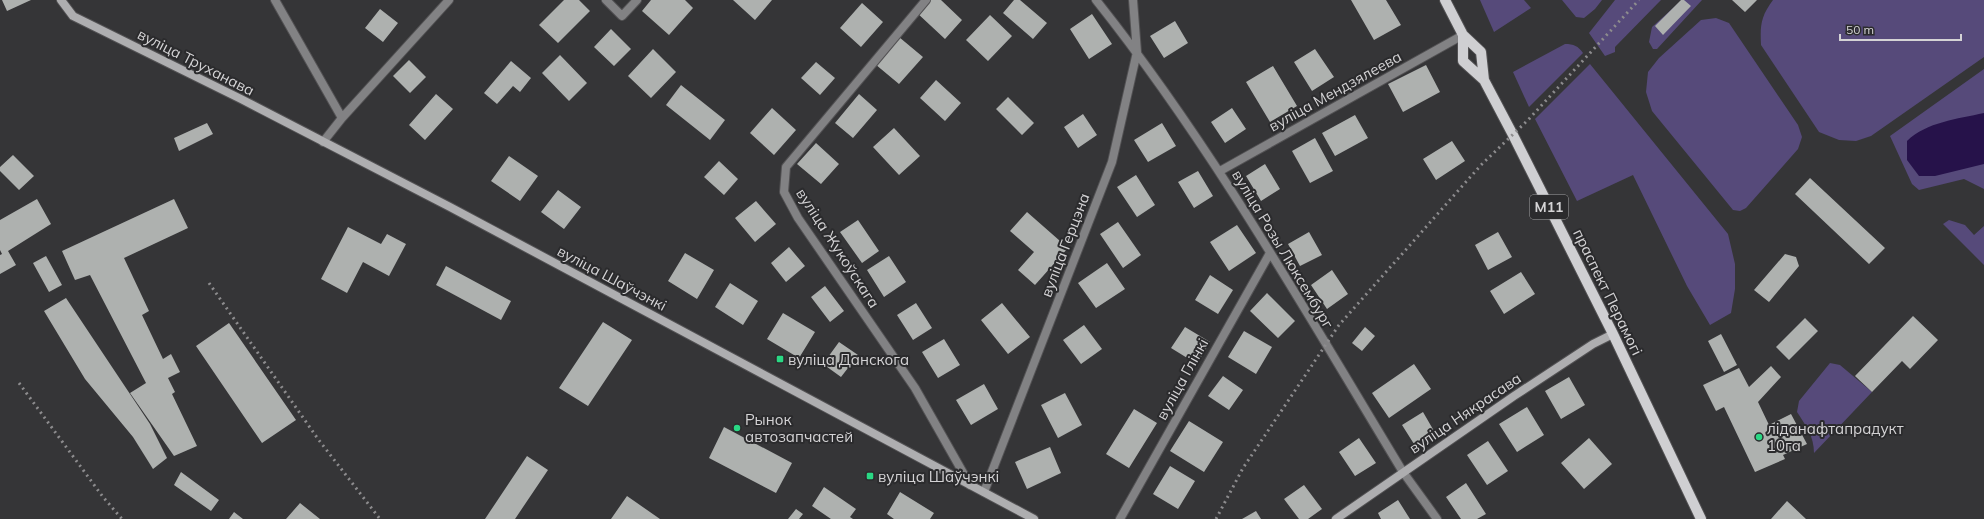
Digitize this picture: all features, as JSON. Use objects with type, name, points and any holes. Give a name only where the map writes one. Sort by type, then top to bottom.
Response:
[{"type":"main road","name":"вуліца Труханава","points":[[61,0],[73,16],[323,142]]},
{"type":"main road","name":"праспект Перамогі","points":[[1445,0],[1463,36],[1482,52],[1484,80]]},
{"type":"main road","name":"праспект Перамогі","points":[[1463,36],[1463,61],[1484,80],[1613,334],[1702,519]]},
{"type":"main road","name":"вуліца Шаўчэнкі","points":[[323,142],[450,207],[1034,519]]},
{"type":"main road","name":"вуліца Някрасава","points":[[1336,519],[1521,391],[1593,344],[1613,334]]},
{"type":"street","points":[[275,0],[342,118]]},
{"type":"street","points":[[323,142],[342,118],[449,0]]},
{"type":"street","points":[[606,0],[622,16],[637,0]]},
{"type":"street","name":"вуліца Жукоўскага","points":[[926,0],[786,167],[784,192],[798,218],[915,388],[970,485]]},
{"type":"street","name":"вуліца Розы Люксембург","points":[[1096,0],[1137,52],[1220,171],[1403,472],[1438,519]]},
{"type":"street","name":"вуліца Герцэна","points":[[984,492],[1112,162],[1137,52],[1133,0]]},
{"type":"street","name":"вуліца Мендзялеева","points":[[1220,171],[1463,36]]},
{"type":"street","name":"вуліца Глінкі","points":[[1120,519],[1270,253]]},
{"type":"shaded area","points":[[1480,0],[1524,0],[1531,8],[1494,32]]},
{"type":"shaded area","points":[[1562,0],[1602,0],[1595,9],[1584,18],[1576,17]]},
{"type":"shaded area","points":[[1615,0],[1661,0],[1615,47],[1615,52],[1605,56],[1589,33]]},
{"type":"shaded area","points":[[1682,0],[1702,0],[1657,49],[1653,49],[1649,42],[1652,27]]},
{"type":"shaded area","points":[[1773,0],[1984,0],[1984,57],[1871,136],[1856,141],[1839,140],[1819,132],[1761,45],[1762,21]]},
{"type":"shaded area","points":[[1716,18],[1729,23],[1798,125],[1802,137],[1798,149],[1746,208],[1740,211],[1733,210],[1652,111],[1646,92],[1648,72],[1659,58],[1701,20]]},
{"type":"shaded area","points":[[1565,44],[1576,46],[1583,53],[1529,107],[1513,72]]},
{"type":"shaded area","points":[[1590,64],[1728,234],[1735,264],[1735,289],[1731,313],[1710,325],[1687,286],[1633,175],[1577,201],[1535,119]]},
{"type":"shaded area","points":[[1984,69],[1984,189],[1964,179],[1919,190],[1912,184],[1890,136]]},
{"type":"shaded area","points":[[1984,113],[1984,164],[1935,176],[1919,176],[1907,160],[1907,141],[1924,129],[1933,125],[1953,119]]},
{"type":"shaded area","points":[[1949,220],[1965,225],[1974,235],[1984,226],[1984,265],[1943,224]]},
{"type":"shaded area","points":[[1830,363],[1840,365],[1872,392],[1814,453],[1811,436],[1797,412],[1799,401]]},
{"type":"building","points":[[2,0],[31,0],[7,11]]},
{"type":"building","points":[[564,0],[579,0],[590,11],[558,43],[539,25]]},
{"type":"building","points":[[651,0],[685,0],[693,8],[669,35],[642,11]]},
{"type":"building","points":[[733,0],[772,0],[755,20]]},
{"type":"building","points":[[928,0],[941,0],[962,20],[945,39],[916,12]]},
{"type":"building","points":[[1014,0],[1020,0],[1047,23],[1033,39],[1003,13]]},
{"type":"building","points":[[1351,0],[1386,0],[1401,25],[1374,40]]},
{"type":"building","points":[[1681,0],[1684,0],[1691,6],[1663,35],[1655,26]]},
{"type":"building","points":[[1732,0],[1757,0],[1745,12]]},
{"type":"building","points":[[862,3],[883,22],[861,47],[840,28]]},
{"type":"building","points":[[380,9],[398,23],[383,42],[365,28]]},
{"type":"building","points":[[1092,14],[1112,44],[1089,59],[1070,29]]},
{"type":"building","points":[[990,15],[1012,36],[988,61],[966,40]]},
{"type":"building","points":[[1175,21],[1188,43],[1164,58],[1150,36]]},
{"type":"building","points":[[611,29],[631,49],[614,66],[594,47]]},
{"type":"building","points":[[899,37],[923,57],[899,84],[875,64]]},
{"type":"building","points":[[653,49],[676,72],[651,98],[628,76]]},
{"type":"building","points":[[1315,49],[1334,77],[1312,91],[1294,62]]},
{"type":"building","points":[[560,55],[587,83],[569,101],[542,73]]},
{"type":"building","points":[[409,60],[426,77],[410,93],[393,76]]},
{"type":"building","points":[[511,61],[531,78],[520,92],[513,86],[497,104],[484,93]]},
{"type":"building","points":[[816,62],[835,78],[820,95],[801,78]]},
{"type":"building","points":[[1426,65],[1440,92],[1403,112],[1388,84]]},
{"type":"building","points":[[1273,66],[1297,106],[1270,122],[1246,82]]},
{"type":"building","points":[[936,80],[961,103],[945,121],[920,98]]},
{"type":"building","points":[[681,85],[725,120],[710,140],[666,105]]},
{"type":"building","points":[[436,94],[453,109],[425,140],[409,125]]},
{"type":"building","points":[[859,94],[877,110],[853,138],[835,123]]},
{"type":"building","points":[[1008,97],[1034,123],[1022,135],[996,109]]},
{"type":"building","points":[[772,108],[796,130],[774,155],[750,133]]},
{"type":"building","points":[[1232,108],[1246,129],[1225,143],[1211,122]]},
{"type":"building","points":[[1083,114],[1097,135],[1078,148],[1064,127]]},
{"type":"building","points":[[1355,115],[1368,138],[1335,156],[1322,133]]},
{"type":"building","points":[[207,123],[213,134],[179,151],[174,138]]},
{"type":"building","points":[[1162,123],[1176,146],[1148,162],[1134,140]]},
{"type":"building","points":[[894,128],[920,156],[899,175],[873,147]]},
{"type":"building","points":[[1315,138],[1333,171],[1310,183],[1292,151]]},
{"type":"building","points":[[1452,141],[1465,161],[1436,180],[1423,159]]},
{"type":"building","points":[[816,143],[839,164],[821,184],[797,164]]},
{"type":"building","points":[[13,155],[34,176],[19,190],[0,171],[0,167]]},
{"type":"building","points":[[509,156],[538,176],[520,201],[491,181]]},
{"type":"building","points":[[719,161],[738,179],[724,195],[704,177]]},
{"type":"building","points":[[1265,164],[1280,189],[1261,201],[1246,176]]},
{"type":"building","points":[[1198,171],[1213,196],[1194,208],[1178,182]]},
{"type":"building","points":[[1136,175],[1155,205],[1137,217],[1117,187]]},
{"type":"building","points":[[1810,178],[1885,248],[1869,264],[1795,194]]},
{"type":"building","points":[[558,190],[581,207],[564,229],[541,212]]},
{"type":"building","points":[[37,199],[51,224],[8,251],[16,265],[0,274],[0,255],[2,254],[0,250],[0,220]]},
{"type":"building","points":[[174,199],[188,228],[124,258],[149,311],[142,315],[163,359],[171,354],[180,372],[168,378],[175,392],[172,394],[197,446],[174,456],[130,393],[146,383],[90,275],[75,280],[62,251]]},
{"type":"building","points":[[756,201],[776,224],[755,242],[735,218]]},
{"type":"building","points":[[1027,212],[1068,248],[1035,285],[1018,270],[1034,252],[1010,231]]},
{"type":"building","points":[[858,220],[879,251],[862,263],[840,232]]},
{"type":"building","points":[[1118,222],[1141,255],[1123,268],[1100,234]]},
{"type":"building","points":[[1237,225],[1256,253],[1229,271],[1210,242]]},
{"type":"building","points":[[348,227],[381,244],[387,234],[406,244],[389,276],[363,262],[347,293],[321,279]]},
{"type":"building","points":[[1309,232],[1322,255],[1300,266],[1288,244]]},
{"type":"building","points":[[1498,232],[1512,257],[1488,270],[1475,245]]},
{"type":"building","points":[[789,247],[805,266],[786,282],[771,263]]},
{"type":"building","points":[[685,253],[714,270],[697,299],[668,281]]},
{"type":"building","points":[[1785,254],[1796,257],[1799,266],[1769,302],[1754,290]]},
{"type":"building","points":[[46,256],[62,285],[49,292],[33,263]]},
{"type":"building","points":[[889,256],[906,282],[884,297],[867,270]]},
{"type":"building","points":[[1107,263],[1125,289],[1096,308],[1078,283]]},
{"type":"building","points":[[446,266],[511,301],[501,320],[436,285]]},
{"type":"building","points":[[1332,270],[1348,294],[1327,309],[1311,285]]},
{"type":"building","points":[[1521,272],[1535,294],[1504,314],[1490,291]]},
{"type":"building","points":[[1210,275],[1233,290],[1218,314],[1195,300]]},
{"type":"building","points":[[730,283],[758,301],[743,325],[715,307]]},
{"type":"building","points":[[825,286],[844,311],[830,322],[811,297]]},
{"type":"building","points":[[1267,293],[1295,321],[1278,338],[1250,311]]},
{"type":"building","points":[[66,298],[150,424],[167,458],[153,469],[133,437],[85,379],[44,311]]},
{"type":"building","points":[[916,303],[932,328],[913,340],[897,315]]},
{"type":"building","points":[[1002,303],[1030,337],[1008,354],[981,320]]},
{"type":"building","points":[[783,313],[815,332],[799,358],[767,339]]},
{"type":"building","points":[[1913,316],[1938,340],[1910,369],[1902,361],[1872,392],[1855,376]]},
{"type":"building","points":[[1805,318],[1818,331],[1789,360],[1776,347]]},
{"type":"building","points":[[603,322],[632,340],[588,406],[559,388]]},
{"type":"building","points":[[229,323],[296,420],[262,443],[196,346]]},
{"type":"building","points":[[1084,325],[1102,349],[1081,364],[1063,340]]},
{"type":"building","points":[[1185,327],[1210,342],[1197,364],[1171,348]]},
{"type":"building","points":[[1365,327],[1375,336],[1362,351],[1352,343]]},
{"type":"building","points":[[1244,331],[1272,347],[1256,374],[1228,357]]},
{"type":"building","points":[[1721,334],[1737,365],[1724,372],[1708,341]]},
{"type":"building","points":[[944,339],[960,365],[938,378],[922,352]]},
{"type":"building","points":[[839,342],[858,355],[841,377],[823,364]]},
{"type":"building","points":[[1414,364],[1431,389],[1389,418],[1372,393]]},
{"type":"building","points":[[1771,366],[1781,377],[1758,402],[1769,425],[1791,414],[1807,444],[1783,455],[1785,459],[1755,472],[1724,407],[1716,411],[1703,385],[1739,368],[1749,387]]},
{"type":"building","points":[[1223,376],[1243,390],[1229,410],[1208,396]]},
{"type":"building","points":[[1569,377],[1585,405],[1561,419],[1545,391]]},
{"type":"building","points":[[984,384],[998,409],[971,425],[956,400]]},
{"type":"building","points":[[1065,393],[1082,425],[1058,438],[1041,405]]},
{"type":"building","points":[[1527,407],[1544,435],[1517,452],[1499,424]]},
{"type":"building","points":[[1134,409],[1157,423],[1129,468],[1106,454]]},
{"type":"building","points":[[1423,412],[1434,431],[1414,444],[1402,425]]},
{"type":"building","points":[[1189,421],[1223,442],[1204,472],[1170,451]]},
{"type":"building","points":[[724,427],[792,463],[776,493],[709,458]]},
{"type":"building","points":[[1359,438],[1376,463],[1355,476],[1339,452]]},
{"type":"building","points":[[1589,438],[1612,464],[1584,489],[1561,463]]},
{"type":"building","points":[[1488,441],[1508,471],[1487,485],[1467,455]]},
{"type":"building","points":[[1050,447],[1061,473],[1027,489],[1015,462]]},
{"type":"building","points":[[527,456],[548,470],[515,519],[485,519]]},
{"type":"building","points":[[1170,466],[1195,481],[1178,509],[1153,494]]},
{"type":"building","points":[[181,472],[219,500],[211,511],[174,485]]},
{"type":"building","points":[[1466,483],[1486,514],[1477,519],[1461,519],[1446,497]]},
{"type":"building","points":[[1304,485],[1322,509],[1308,519],[1299,519],[1284,499]]},
{"type":"building","points":[[824,487],[856,509],[850,517],[853,519],[831,519],[812,506]]},
{"type":"building","points":[[900,492],[934,513],[930,519],[894,519],[887,514]]},
{"type":"building","points":[[627,496],[660,519],[611,519]]},
{"type":"building","points":[[1398,500],[1410,519],[1381,519],[1378,513]]},
{"type":"building","points":[[1787,501],[1806,519],[1771,519]]},
{"type":"building","points":[[300,503],[320,519],[286,519]]},
{"type":"building","points":[[796,509],[803,514],[799,519],[788,519]]},
{"type":"building","points":[[1256,511],[1261,519],[1242,519]]},
{"type":"building","points":[[234,512],[243,519],[229,519]]},
{"type":"railway","points":[[1216,519],[1243,468],[1339,325],[1481,165],[1528,120],[1639,0]]},
{"type":"railway","points":[[209,283],[318,439],[380,519]]},
{"type":"railway","points":[[19,383],[103,497],[122,519]]},
{"type":"place","name":"вуліца Данскога","points":[[780,359]]},
{"type":"place","name":"Рынок автозапчастей","points":[[737,428]]},
{"type":"place","name":"ліданафтапрадукт 10га","points":[[1759,437]]},
{"type":"place","name":"вуліца Шаўчэнкі","points":[[870,476]]}]
